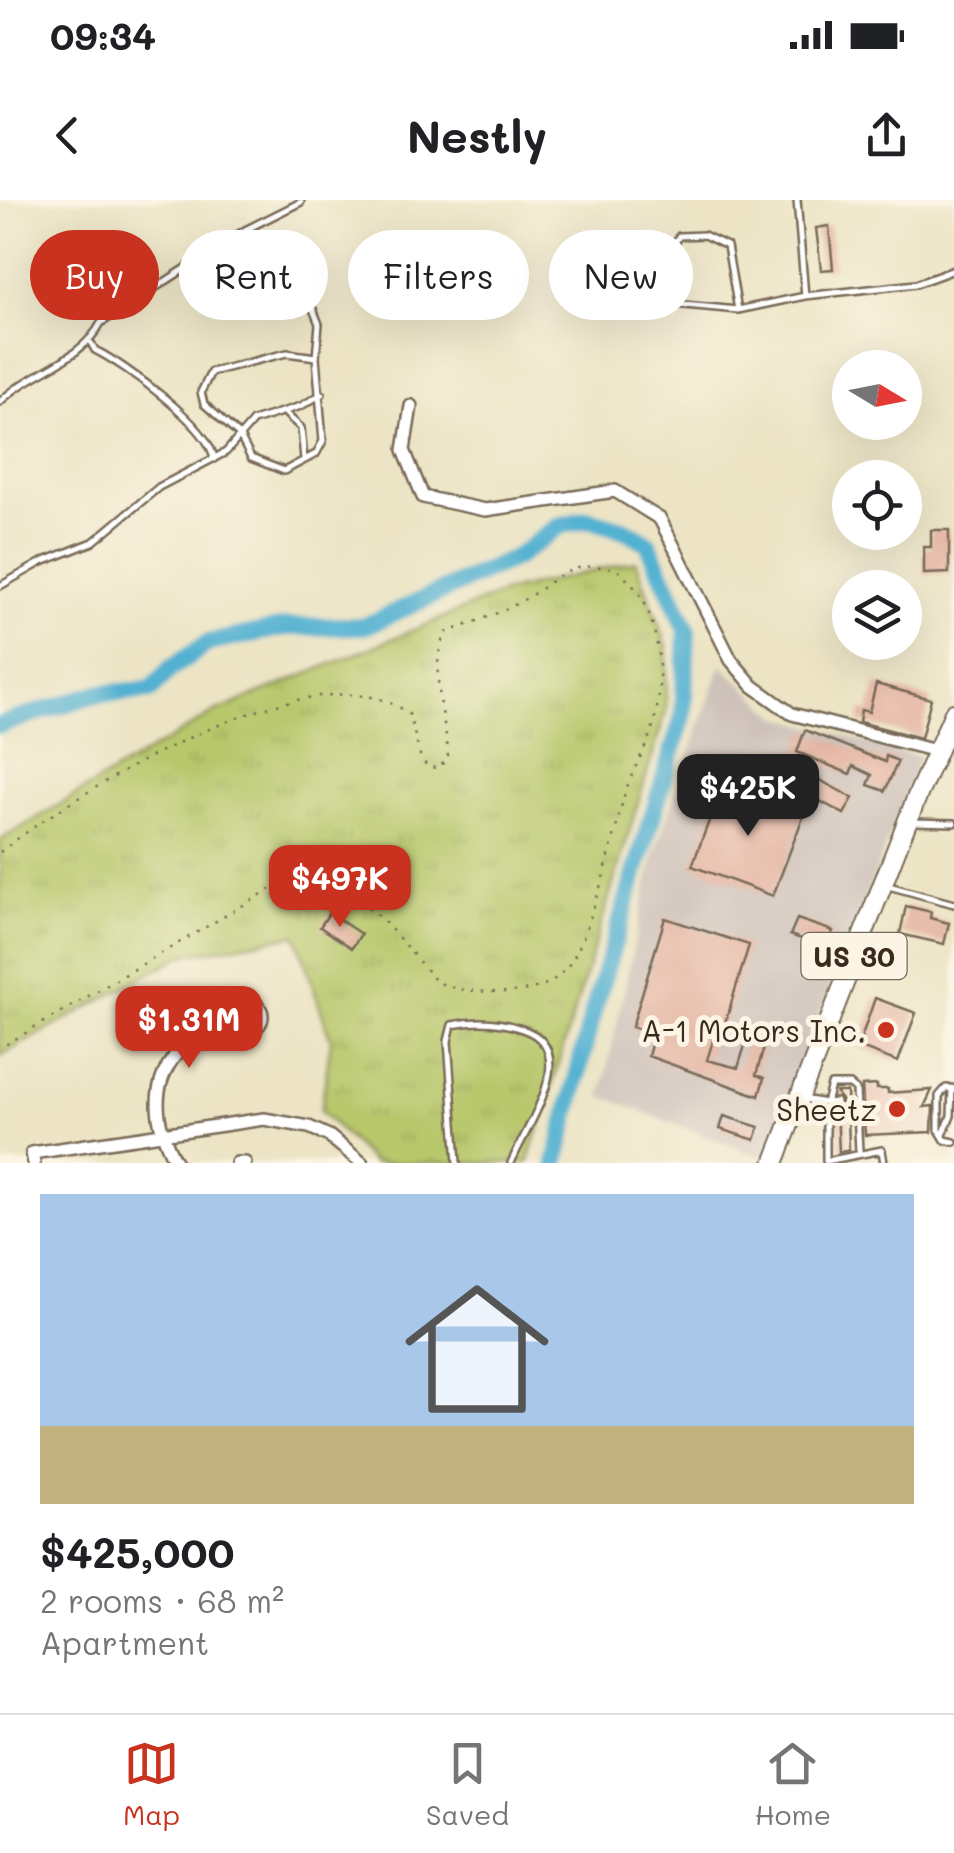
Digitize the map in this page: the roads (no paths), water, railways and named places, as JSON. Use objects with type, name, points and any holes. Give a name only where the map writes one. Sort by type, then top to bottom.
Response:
[{"type":"highway","name":"US 30","points":[[774,1163],[882,884],[954,713]]},
{"type":"street","points":[[412,406],[404,450],[424,497],[485,510],[614,492],[660,518],[731,660],[753,686],[792,714],[936,751]]},
{"type":"street","points":[[176,1163],[160,1134],[156,1101],[172,1058],[190,1039],[234,1017]]},
{"type":"street","points":[[33,1158],[241,1120],[291,1122],[329,1136],[362,1163]]},
{"type":"street","points":[[237,1163],[245,1163]]},
{"type":"lane","points":[[797,200],[804,296]]},
{"type":"lane","points":[[0,402],[13,388],[91,343],[102,323],[244,230],[301,202]]},
{"type":"lane","points":[[738,310],[727,246],[704,235],[679,236],[658,273],[663,302],[738,310],[804,296],[916,284],[954,270]]},
{"type":"lane","points":[[316,357],[287,353],[211,372],[200,392],[204,404],[239,435],[251,458],[264,466],[284,471],[316,454],[322,441],[317,320]]},
{"type":"lane","points":[[91,343],[95,350],[145,382],[209,440],[214,459]]},
{"type":"lane","points":[[0,586],[42,562],[93,542],[159,487],[235,444],[252,421],[283,413],[322,394]]},
{"type":"lane","points":[[283,413],[294,418],[301,428],[304,462]]},
{"type":"lane","points":[[908,820],[930,826],[954,823]]},
{"type":"lane","points":[[882,884],[954,904]]},
{"type":"lane","points":[[457,1163],[448,1041],[452,1025],[472,1021],[508,1024],[540,1034],[550,1046],[553,1064],[510,1163]]},
{"type":"lane","points":[[831,1085],[850,1085],[856,1090],[856,1102],[858,1148],[854,1159],[826,1161],[826,1103],[831,1085]]},
{"type":"lane","points":[[943,1135],[938,1096],[953,1088]]},
{"type":"lane","points":[[943,1135],[950,1122],[953,1088]]},
{"type":"lane","points":[[800,1098],[836,1102]]},
{"type":"lane","points":[[848,1102],[856,1102]]},
{"type":"lane","points":[[848,1113],[857,1113]]},
{"type":"lane","points":[[826,1114],[837,1114]]},
{"type":"lane","points":[[848,1124],[858,1123]]},
{"type":"lane","points":[[826,1125],[838,1124]]},
{"type":"lane","points":[[849,1135],[858,1134]]},
{"type":"lane","points":[[826,1136],[838,1135]]},
{"type":"lane","points":[[943,1135],[954,1142]]},
{"type":"lane","points":[[849,1145],[882,1150],[884,1163]]},
{"type":"lane","points":[[826,1147],[838,1146]]},
{"type":"waterway","points":[[0,725],[95,694],[151,690],[170,669],[208,643],[285,627],[365,626],[517,557],[559,526],[588,519],[625,530],[648,543],[687,630],[683,716],[592,1015],[556,1163]]},
{"type":"place","name":"A-1 Motors Inc.","points":[[886,1030]]},
{"type":"place","name":"Sheetz","points":[[897,1109]]}]
